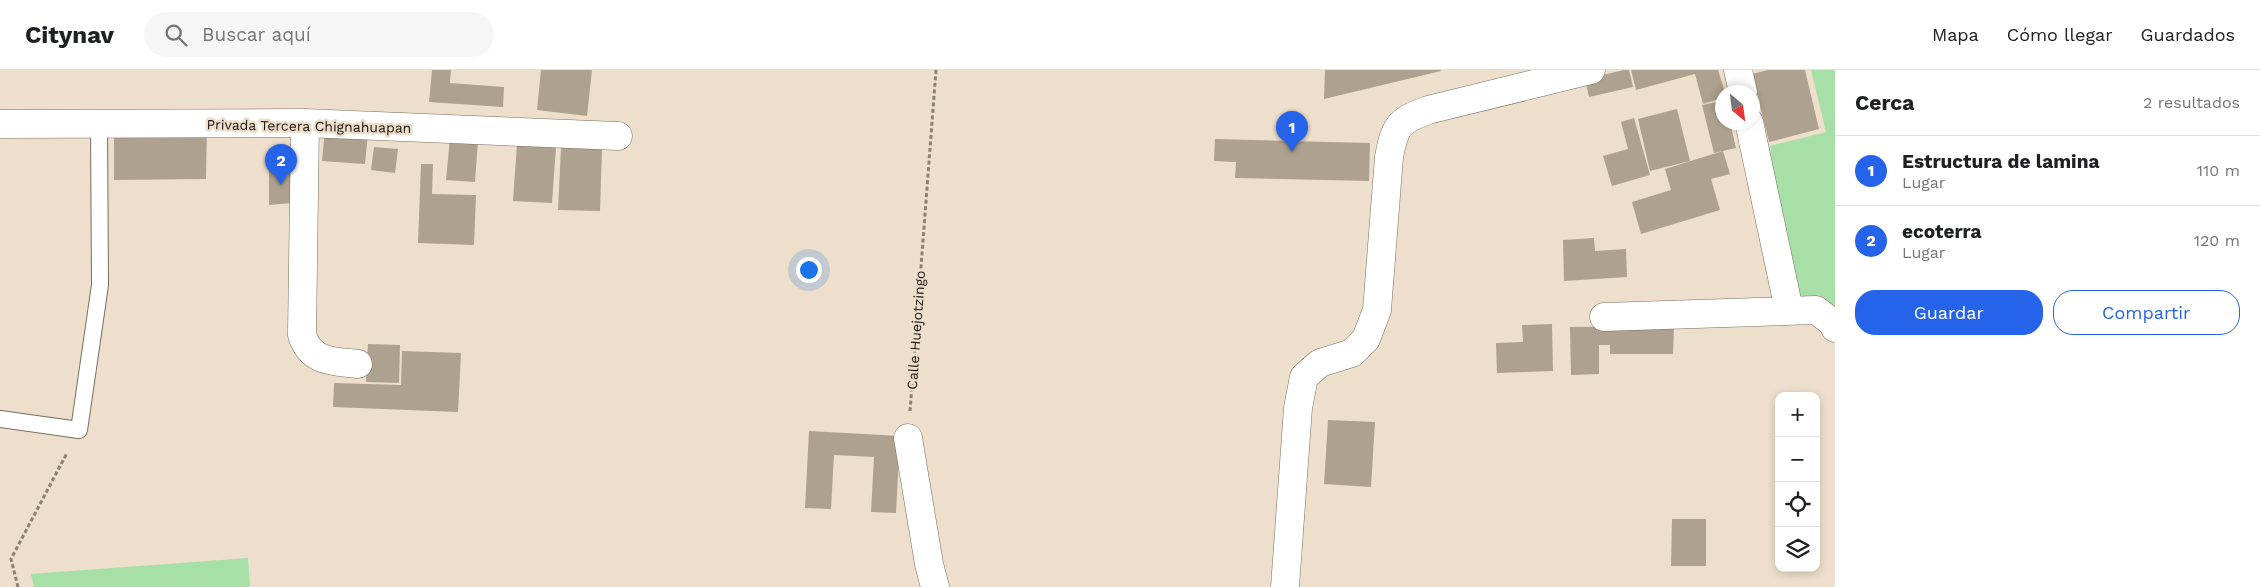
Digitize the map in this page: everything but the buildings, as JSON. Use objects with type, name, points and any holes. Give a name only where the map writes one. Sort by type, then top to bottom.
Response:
[{"type":"street","points":[[1285,587],[1298,408],[1304,377],[1320,363],[1352,353],[1366,339],[1377,310],[1389,157],[1394,133],[1407,117],[1428,110],[1591,70]]},
{"type":"street","points":[[1738,70],[1741,85]]},
{"type":"street","points":[[305,123],[302,335],[306,347],[316,356],[358,364]]},
{"type":"street","name":"Privada Tercera Chignahuapan","points":[[0,124],[305,123],[618,136]]},
{"type":"street","points":[[1751,130],[1789,310]]},
{"type":"street","points":[[1604,317],[1816,310],[1833,323],[1835,328]]},
{"type":"street","points":[[908,438],[930,564],[936,587]]},
{"type":"lane","points":[[0,419],[78,430],[100,285],[99,124]]},
{"type":"path","name":"Calle Huejotzingo","points":[[908,438],[936,70]]},
{"type":"path","points":[[18,587],[11,558],[78,430]]},
{"type":"green space","points":[[1811,70],[1835,70],[1835,316],[1793,302],[1770,146],[1826,132]]},
{"type":"green space","points":[[248,558],[250,587],[34,587],[31,574]]},
{"type":"place","name":"Estructura de lamina","points":[[1292,152]]},
{"type":"place","name":"ecoterra","points":[[281,185]]}]
